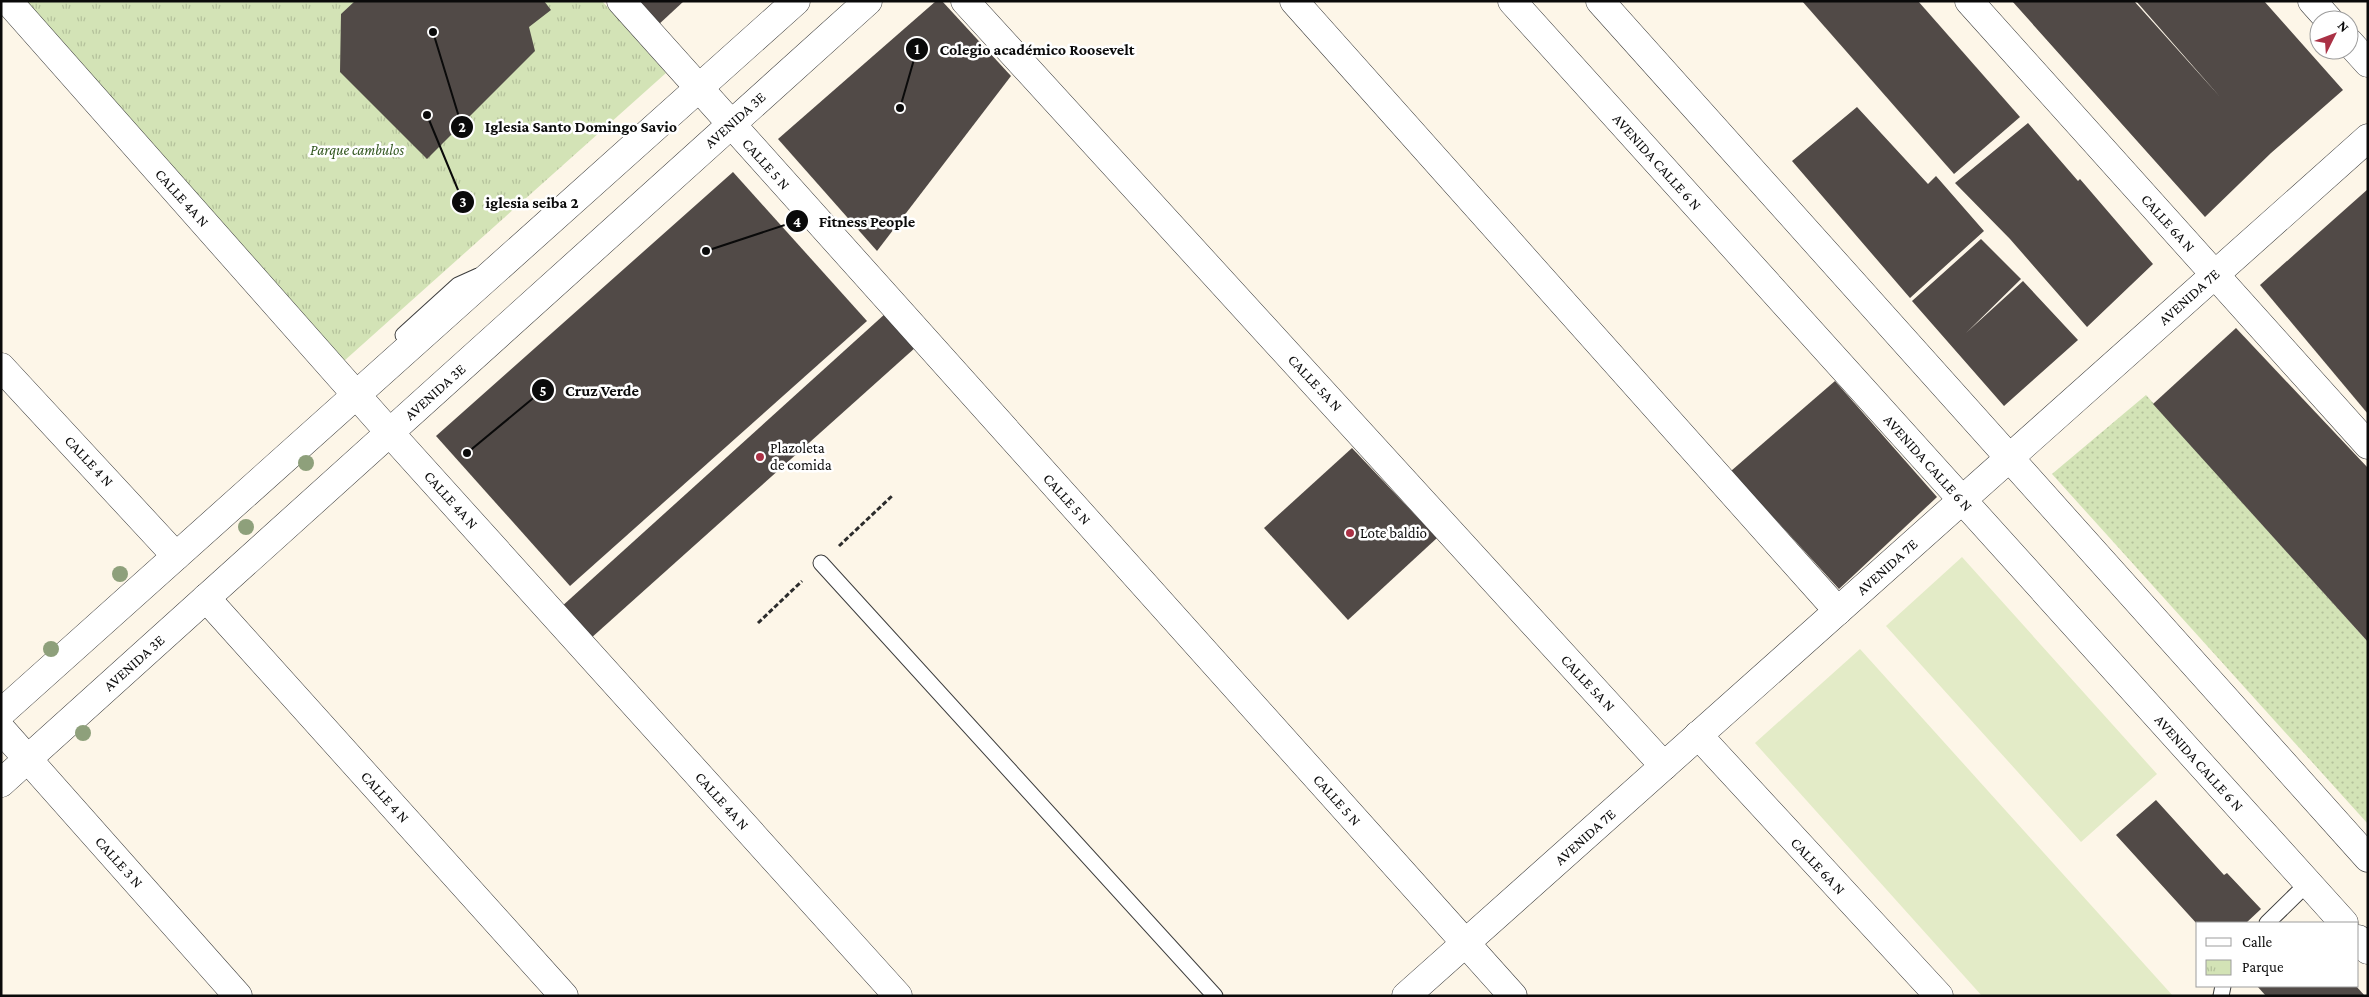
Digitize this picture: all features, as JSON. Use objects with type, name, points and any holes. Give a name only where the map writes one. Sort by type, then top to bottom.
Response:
[{"type":"street","name":"CALLE 4A N","points":[[8,1],[356,395],[898,996]]},
{"type":"street","name":"CALLE 5 N","points":[[621,1],[1513,996]]},
{"type":"street","points":[[1,713],[796,1]]},
{"type":"street","name":"AVENIDA 3E","points":[[1,783],[868,1]]},
{"type":"street","name":"CALLE 5A N","points":[[965,1],[1664,766]]},
{"type":"street","points":[[1294,1],[1838,611]]},
{"type":"street","name":"AVENIDA CALLE 6 N","points":[[1512,1],[2343,922]]},
{"type":"street","points":[[1600,1],[2368,858]]},
{"type":"street","name":"CALLE 6A N","points":[[1969,1],[2368,446]]},
{"type":"street","points":[[2359,54],[2368,64]]},
{"type":"street","name":"AVENIDA 7E","points":[[1406,996],[2368,138]]},
{"type":"street","name":"CALLE 4 N","points":[[1,367],[176,556]]},
{"type":"street","name":"CALLE 4 N","points":[[206,598],[564,996]]},
{"type":"street","name":"CALLE 3 N","points":[[1,729],[238,996]]},
{"type":"street","name":"CALLE 6A N","points":[[1698,735],[1939,996]]},
{"type":"street","points":[[2359,939],[2368,950]]},
{"type":"lane","points":[[821,563],[1215,996]]},
{"type":"lane","points":[[2268,922],[2308,883]]},
{"type":"green space","name":"Parque cambulos","points":[[23,1],[602,1],[666,73],[344,361]]},
{"type":"green space","points":[[2146,395],[2368,642],[2368,824],[2052,474]]},
{"type":"green space","points":[[1962,557],[2157,774],[2081,842],[1886,626]]},
{"type":"green space","points":[[1860,649],[2173,996],[1982,996],[1755,743]]},
{"type":"building","points":[[355,1],[544,1],[551,10],[529,27],[535,51],[427,159],[340,72],[341,14]]},
{"type":"building","points":[[634,1],[684,1],[657,26]]},
{"type":"building","points":[[936,1],[942,1],[1011,76],[877,251],[778,139]]},
{"type":"building","points":[[1802,1],[1918,1],[2020,117],[1954,174]]},
{"type":"building","points":[[2012,1],[2134,1],[2221,98],[2136,1],[2264,1],[2309,52],[2309,60],[2316,60],[2343,90],[2271,153],[2205,217]]},
{"type":"building","points":[[1857,107],[1928,184],[1936,176],[1984,231],[1910,298],[1792,161]]},
{"type":"building","points":[[2028,123],[2078,181],[2080,179],[2153,264],[2087,327],[2010,239],[1955,183]]},
{"type":"building","points":[[733,172],[867,321],[570,586],[436,436]]},
{"type":"building","points":[[2368,189],[2368,414],[2260,285]]},
{"type":"building","points":[[1981,239],[2021,279],[1966,333],[2023,281],[2078,340],[2004,406],[1912,301]]},
{"type":"building","name":"Plazoleta de comida","points":[[886,313],[916,347],[590,639],[560,608]]},
{"type":"building","points":[[2236,328],[2368,468],[2368,642],[2153,404]]},
{"type":"building","points":[[1835,381],[1937,497],[1839,589],[1731,471]]},
{"type":"building","name":"Lote baldio","points":[[1352,448],[1437,538],[1348,620],[1264,528]]},
{"type":"building","points":[[2156,800],[2224,875],[2227,873],[2261,909],[2247,922],[2196,923],[2116,835]]},
{"type":"building","points":[[2258,987],[2357,987],[2365,996],[2266,996]]},
{"type":"place","name":"Iglesia Santo Domingo Savio","points":[[433,32]]},
{"type":"place","name":"Colegio académico Roosevelt","points":[[900,108]]},
{"type":"place","name":"iglesia seiba 2","points":[[427,115]]},
{"type":"place","name":"Fitness People","points":[[706,251]]},
{"type":"place","name":"Cruz Verde","points":[[467,453]]},
{"type":"place","name":"Plazoleta de comida","points":[[760,457]]},
{"type":"place","name":"Lote baldio","points":[[1350,533]]}]
